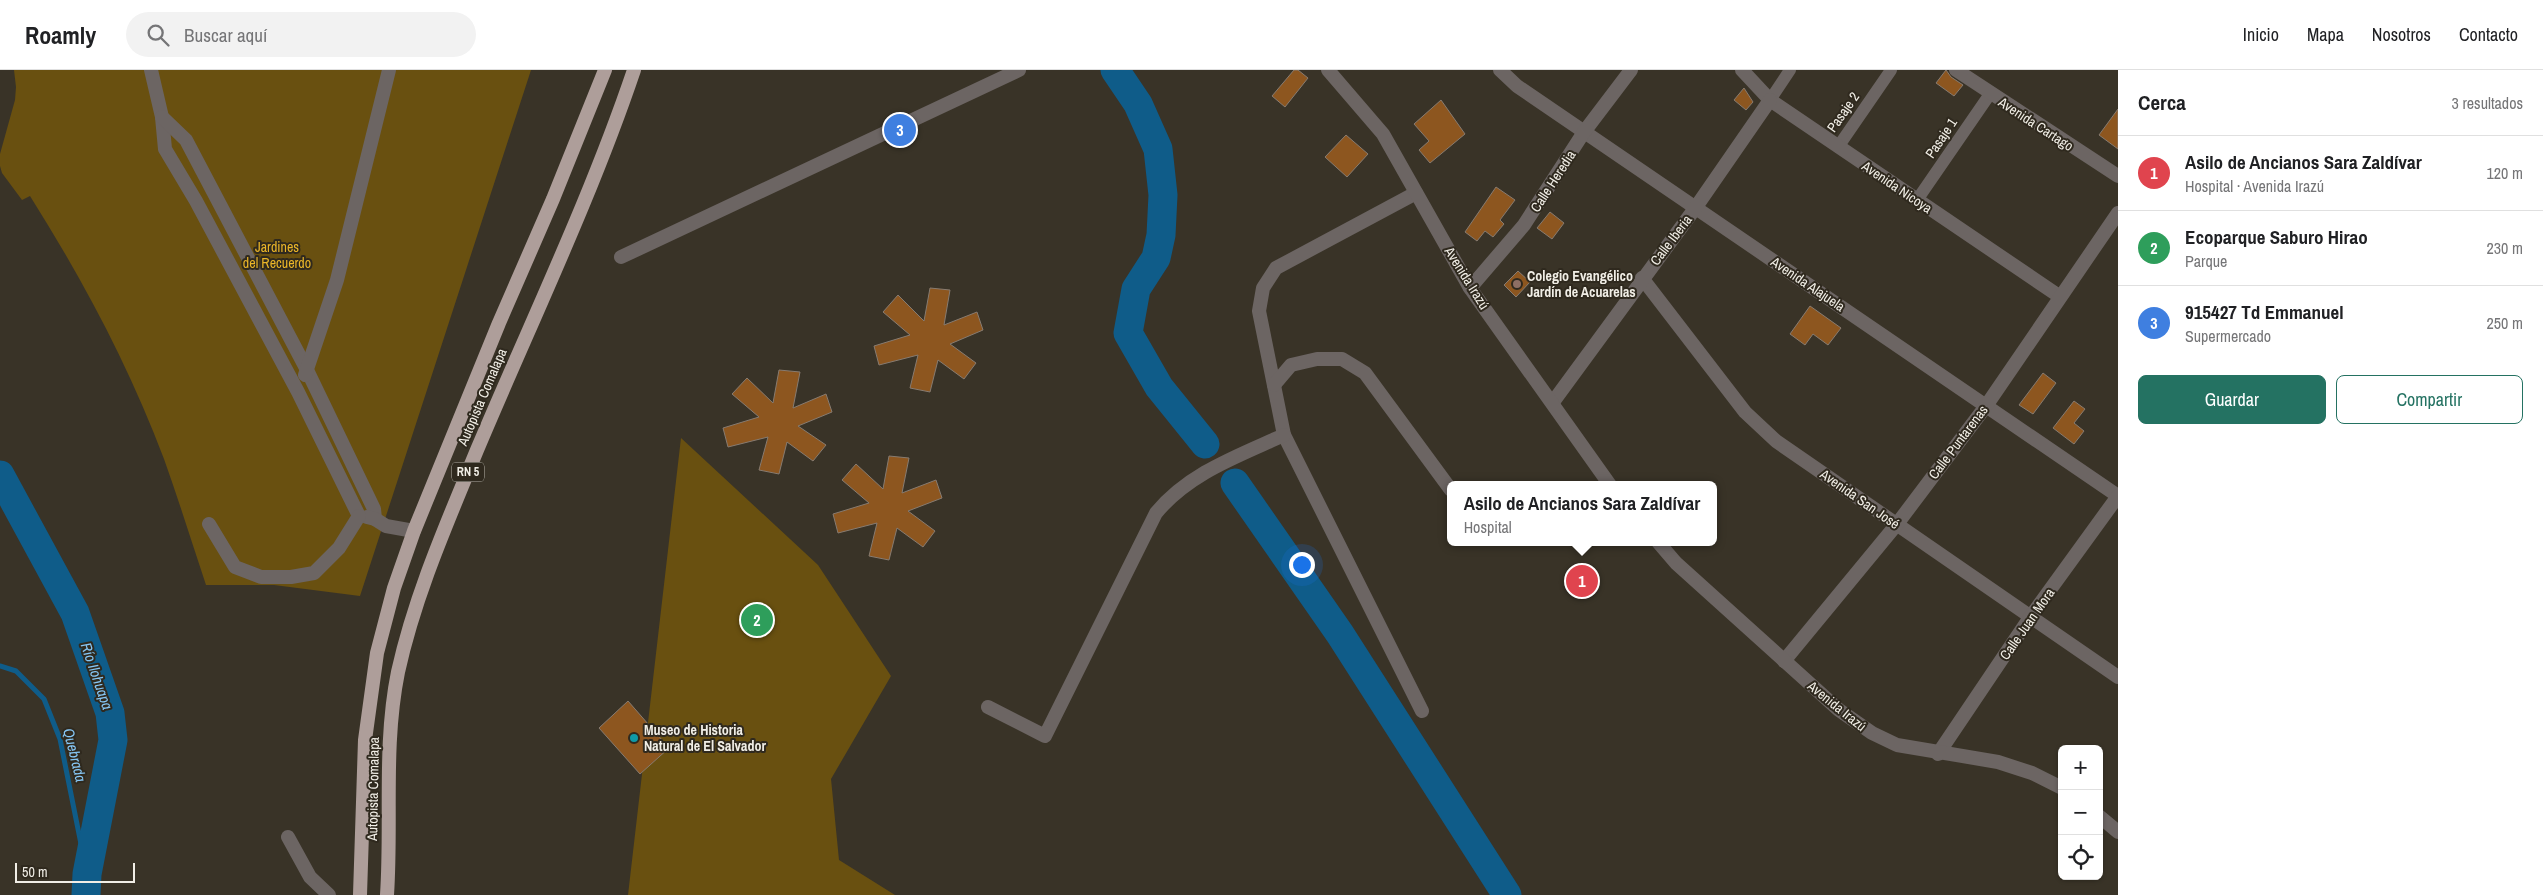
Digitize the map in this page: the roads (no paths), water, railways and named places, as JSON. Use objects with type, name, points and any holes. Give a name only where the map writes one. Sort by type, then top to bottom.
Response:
[{"type":"highway","name":"Autopista Comalapa","points":[[360,895],[365,740],[377,653],[394,588],[414,531],[605,70]]},
{"type":"highway","name":"Autopista Comalapa","points":[[388,892],[392,714],[398,672],[421,589],[612,134],[634,70]]},
{"type":"street","points":[[151,70],[162,117],[165,149],[196,201],[298,392],[359,516]]},
{"type":"street","points":[[298,392],[337,280],[389,70]]},
{"type":"street","points":[[621,257],[1019,70]]},
{"type":"street","name":"Avenida Irazú","points":[[1328,70],[1383,134],[1470,288],[1553,402],[1607,481]]},
{"type":"street","name":"Avenida Alajuela","points":[[1500,70],[1517,86],[2118,496]]},
{"type":"street","name":"Calle Heredia","points":[[1470,288],[1524,225],[1584,132],[1631,70]]},
{"type":"street","name":"Avenida Nicoya","points":[[1742,70],[1770,100],[2059,296]]},
{"type":"street","points":[[1770,100],[1790,70]]},
{"type":"street","name":"Pasaje 2","points":[[1838,147],[1891,70]]},
{"type":"street","name":"Avenida Cartago","points":[[1956,70],[2118,176]]},
{"type":"street","name":"Pasaje 1","points":[[1917,200],[1990,94]]},
{"type":"street","name":"Calle Iberia","points":[[1553,402],[1642,278],[1696,207],[1770,100]]},
{"type":"street","points":[[162,117],[186,140],[307,370],[374,509],[375,518]]},
{"type":"street","points":[[1416,193],[1276,268],[1263,288],[1259,311],[1284,435],[1422,711]]},
{"type":"street","name":"Calle Puntarenas","points":[[1784,661],[1897,524],[1986,406],[2059,296],[2118,213]]},
{"type":"street","name":"Avenida San José","points":[[1642,278],[1745,412],[1776,440],[2118,677]]},
{"type":"street","points":[[1274,385],[1291,365],[1318,359],[1342,359],[1365,373],[1447,485]]},
{"type":"street","points":[[988,707],[1045,736],[1156,513],[1170,496],[1192,480],[1284,435]]},
{"type":"street","name":"Calle Juan Mora","points":[[1938,754],[2031,616],[2118,496]]},
{"type":"street","points":[[359,516],[375,518],[386,526],[414,531]]},
{"type":"street","points":[[209,524],[236,568],[261,577],[291,578],[314,573],[340,548],[359,516]]},
{"type":"street","name":"Avenida Irazú","points":[[1661,546],[1676,563],[1839,710],[1872,733],[1897,745],[1938,754],[1998,762],[2032,773],[2058,786]]},
{"type":"street","points":[[2103,819],[2118,832]]},
{"type":"street","points":[[288,837],[310,877],[329,895]]},
{"type":"waterway","points":[[1115,70],[1138,104],[1158,149],[1163,195],[1161,235],[1156,258],[1136,289],[1128,333],[1159,387],[1205,444]]},
{"type":"waterway","name":"Río Ilohuapa","points":[[0,475],[75,613],[110,713],[113,740],[87,874],[86,895]]},
{"type":"waterway","points":[[1235,483],[1340,634],[1507,895]]},
{"type":"waterway","name":"Quebrada","points":[[0,666],[16,671],[44,699],[60,739],[87,874]]},
{"type":"place","name":"915427 Td Emmanuel","points":[[900,130]]},
{"type":"place","name":"Colegio Evangélico Jardín de Acuarelas","points":[[1517,284]]},
{"type":"place","name":"Asilo de Ancianos Sara Zaldívar","points":[[1582,581]]},
{"type":"place","name":"Ecoparque Saburo Hirao","points":[[757,620]]},
{"type":"place","name":"Museo de Historia Natural de El Salvador","points":[[634,738]]},
{"type":"park label","name":"Jardines del Recuerdo","points":[[277,256]]}]
